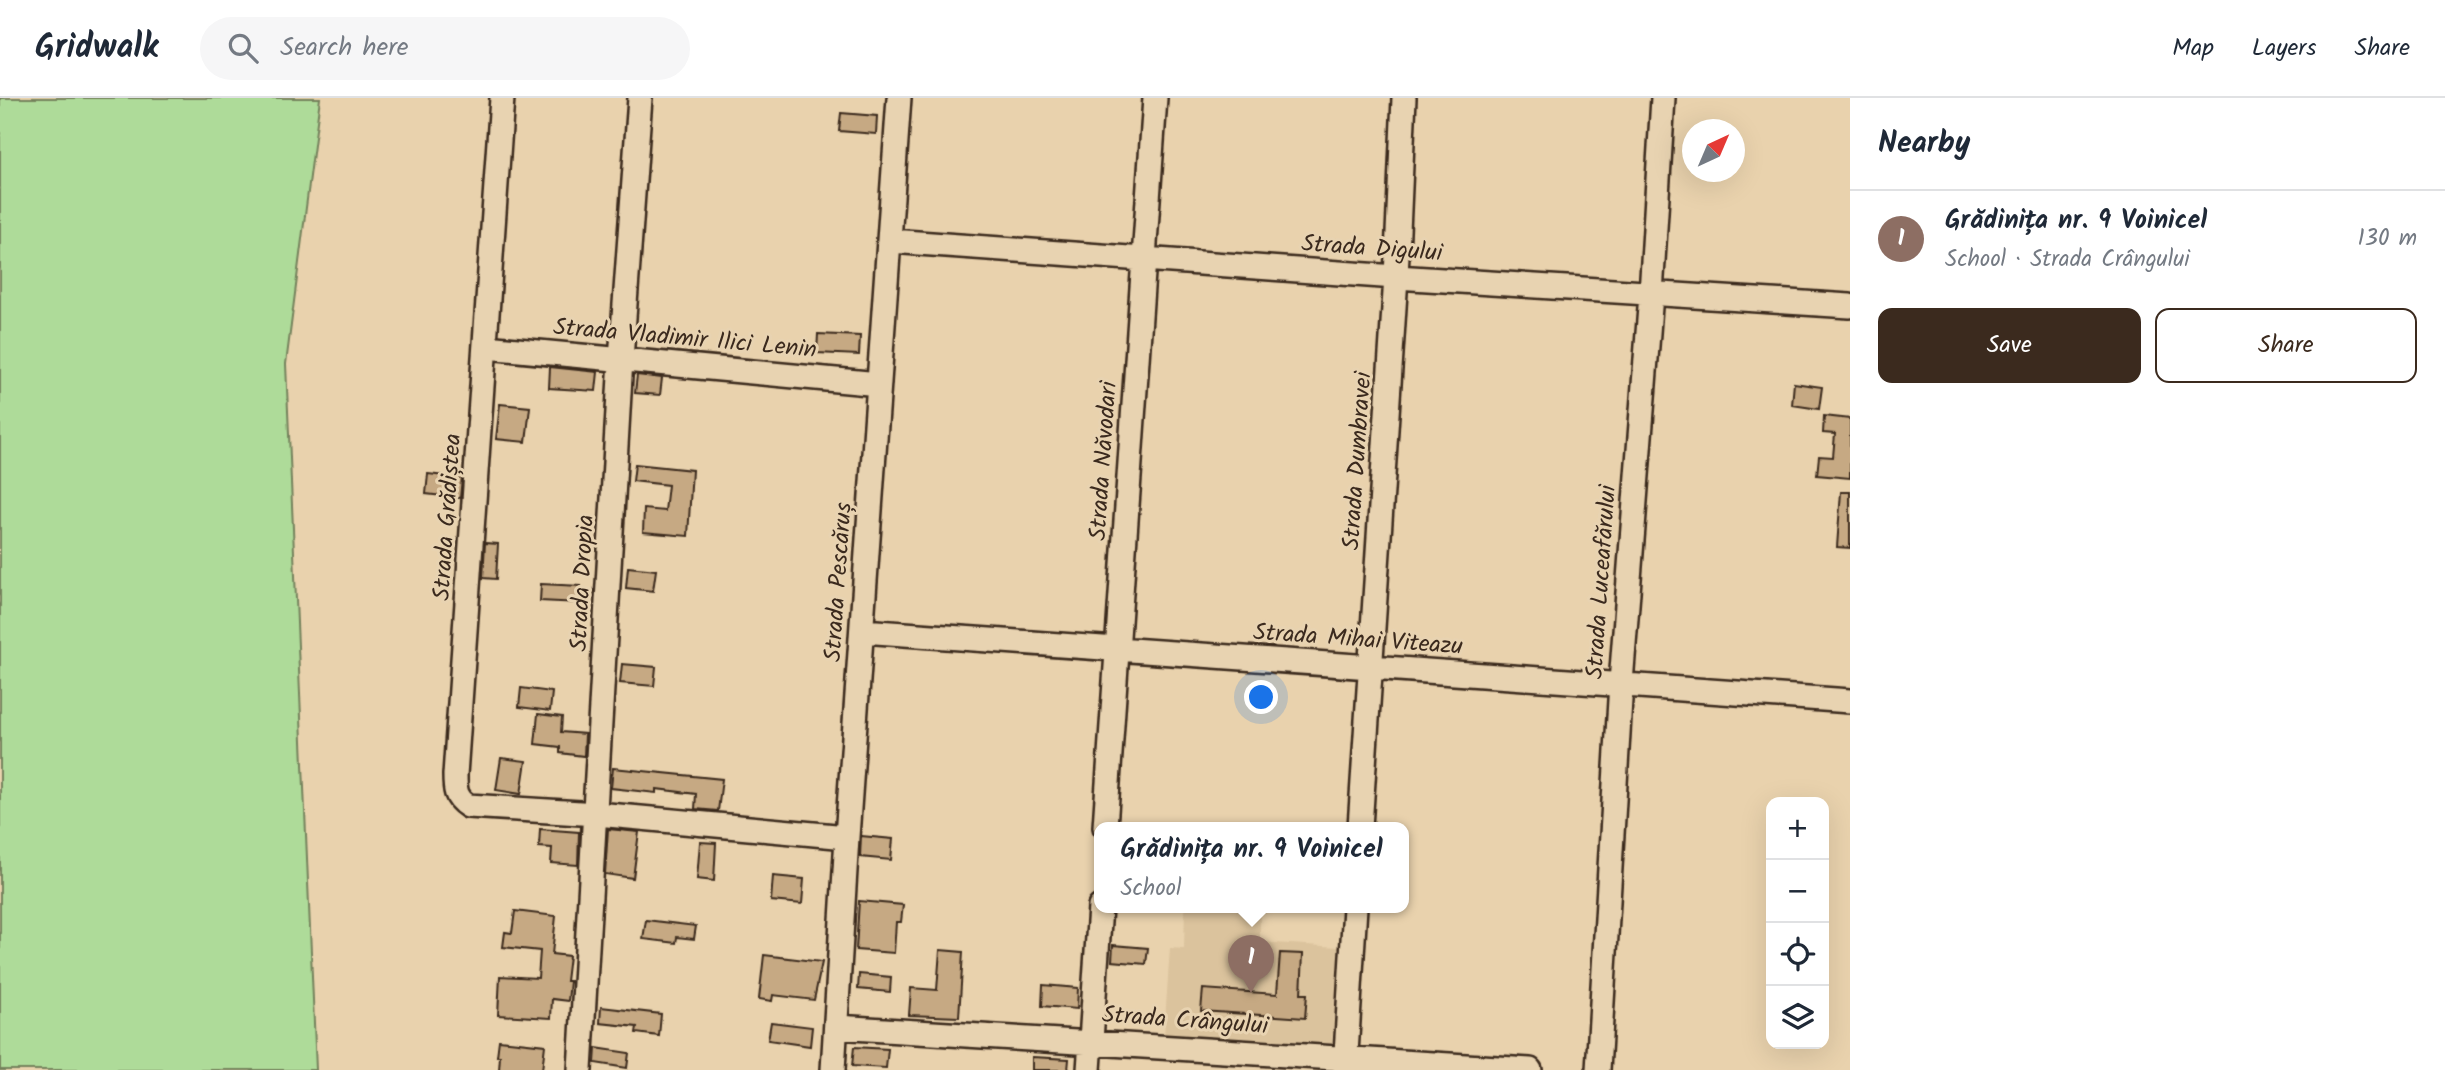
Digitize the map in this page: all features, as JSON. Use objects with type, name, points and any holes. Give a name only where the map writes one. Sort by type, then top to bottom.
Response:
[{"type":"street","name":"Strada Grădiștea","points":[[502,98],[455,790],[460,801],[468,806],[597,814]]},
{"type":"street","name":"Strada Dropia","points":[[580,1070],[597,814],[621,359],[640,98]]},
{"type":"street","name":"Strada Pescăruș","points":[[833,1070],[899,98]]},
{"type":"street","name":"Strada Năvodari","points":[[1105,822],[1155,98]]},
{"type":"street","name":"Strada Dumbravei","points":[[1360,822],[1396,277],[1404,98]]},
{"type":"street","name":"Strada Luceafărului","points":[[1598,1070],[1621,683],[1663,98]]},
{"type":"street","name":"Strada Digului","points":[[890,241],[1850,306]]},
{"type":"street","name":"Strada Vladimir Ilici Lenin","points":[[486,348],[879,384]]},
{"type":"street","name":"Strada Mihai Viteazu","points":[[862,631],[1850,701]]},
{"type":"street","points":[[597,814],[847,837]]},
{"type":"street","points":[[1089,1070],[1100,913]]},
{"type":"street","points":[[1345,1064],[1355,913]]},
{"type":"street","name":"Strada Crângului","points":[[836,1027],[1091,1041],[1345,1064],[1530,1070]]},
{"type":"shaded area","points":[[1185,913],[1260,913],[1260,942],[1339,947],[1332,1045],[1164,1036],[1170,948],[1184,949]]},
{"type":"green space","points":[[0,98],[320,98],[286,364],[316,1070],[0,1070]]},
{"type":"building","points":[[841,113],[877,116],[876,134],[839,131]]},
{"type":"building","points":[[818,334],[860,336],[859,355],[817,353]]},
{"type":"building","points":[[550,367],[598,372],[596,391],[549,388]]},
{"type":"building","points":[[637,375],[662,378],[660,395],[635,393]]},
{"type":"building","points":[[1794,383],[1822,387],[1819,409],[1792,405]]},
{"type":"building","points":[[500,404],[530,407],[526,442],[496,439]]},
{"type":"building","points":[[1824,416],[1850,419],[1850,478],[1817,475],[1819,456],[1833,457],[1835,434],[1823,433]]},
{"type":"building","points":[[635,464],[692,470],[688,536],[643,532],[644,509],[665,511],[668,485],[633,481]]},
{"type":"building","points":[[428,474],[462,478],[460,498],[426,494]]},
{"type":"building","points":[[1841,492],[1850,492],[1850,548],[1837,547]]},
{"type":"building","points":[[485,543],[498,544],[496,579],[483,578]]},
{"type":"building","points":[[628,567],[656,570],[653,591],[626,588]]},
{"type":"building","points":[[541,584],[581,586],[580,603],[540,601]]},
{"type":"building","points":[[622,664],[656,667],[654,686],[620,683]]},
{"type":"building","points":[[521,688],[552,692],[550,711],[519,707]]},
{"type":"building","points":[[538,714],[562,717],[561,732],[585,734],[584,756],[560,753],[560,747],[535,744]]},
{"type":"building","points":[[501,758],[526,761],[521,794],[496,790]]},
{"type":"building","points":[[613,768],[722,779],[718,811],[695,809],[696,794],[656,789],[656,793],[611,788]]},
{"type":"building","points":[[540,829],[579,832],[578,865],[551,863],[552,848],[539,847]]},
{"type":"building","points":[[608,829],[639,832],[633,878],[605,874]]},
{"type":"building","points":[[861,836],[893,839],[891,860],[860,857]]},
{"type":"building","points":[[700,842],[716,843],[714,881],[697,879]]},
{"type":"building","points":[[773,876],[804,879],[802,904],[771,901]]},
{"type":"building","points":[[859,901],[903,905],[901,922],[896,922],[894,953],[856,950]]},
{"type":"building","points":[[515,911],[556,916],[552,954],[569,956],[566,981],[570,981],[568,1001],[552,999],[551,1018],[498,1015],[500,976],[538,978],[540,951],[503,947],[505,932],[512,933]]},
{"type":"building","points":[[646,920],[696,926],[694,939],[677,937],[676,943],[643,939]]},
{"type":"building","points":[[1113,945],[1148,948],[1146,964],[1112,961]]},
{"type":"building","points":[[940,950],[963,952],[959,1017],[909,1015],[911,988],[937,990]]},
{"type":"building","points":[[1280,953],[1303,954],[1301,994],[1307,994],[1305,1018],[1201,1011],[1203,989],[1277,994]]},
{"type":"building","points":[[764,955],[822,962],[814,1000],[773,995],[772,1001],[759,999]]},
{"type":"building","points":[[859,974],[891,977],[890,992],[858,989]]},
{"type":"building","points":[[1043,985],[1078,988],[1077,1009],[1042,1006]]},
{"type":"building","points":[[601,1007],[661,1014],[659,1036],[636,1033],[637,1027],[600,1023]]},
{"type":"building","points":[[771,1022],[812,1027],[810,1046],[768,1040]]},
{"type":"building","points":[[499,1040],[545,1045],[542,1070],[499,1070]]},
{"type":"building","points":[[854,1047],[888,1049],[886,1068],[852,1066]]},
{"type":"building","points":[[596,1048],[629,1053],[627,1068],[595,1063]]},
{"type":"building","points":[[1032,1057],[1069,1059],[1068,1070],[1032,1070]]},
{"type":"place","name":"Grădinița nr. 9 Voinicel","points":[[1251,993]]}]
